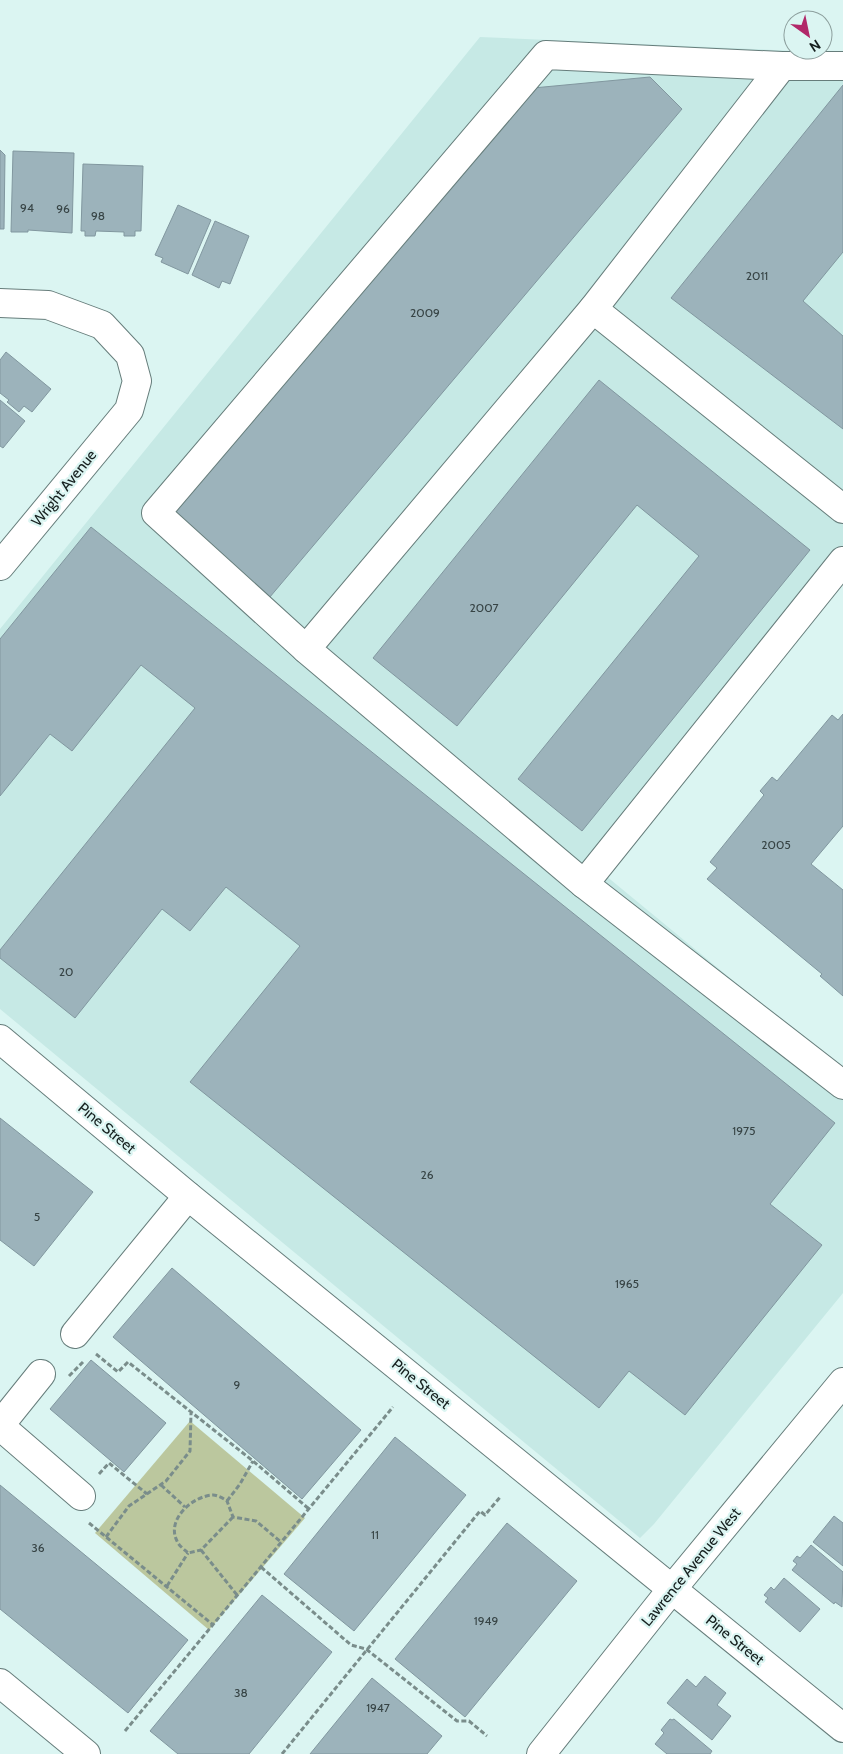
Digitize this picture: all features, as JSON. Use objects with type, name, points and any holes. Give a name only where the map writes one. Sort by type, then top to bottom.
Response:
[{"type":"street","points":[[843,66],[782,66],[546,54],[156,513],[306,649],[584,884],[843,1085]]},
{"type":"street","points":[[306,649],[593,309],[782,66]]},
{"type":"street","name":"Wright Avenue","points":[[0,303],[48,305],[102,325],[130,355],[137,381],[129,410],[0,566]]},
{"type":"street","points":[[593,309],[843,509]]},
{"type":"street","points":[[584,884],[843,561]]},
{"type":"street","name":"Pine Street","points":[[0,1039],[188,1196],[843,1728]]},
{"type":"street","points":[[84,1342],[188,1196]]},
{"type":"street","points":[[41,1374],[0,1426],[82,1507]]},
{"type":"street","name":"Lawrence Avenue West","points":[[541,1754],[672,1589],[843,1382]]},
{"type":"street","points":[[0,1683],[69,1749]]},
{"type":"path","points":[[84,1342],[118,1372],[128,1362],[253,1461],[309,1509]]},
{"type":"path","points":[[41,1374],[56,1389],[87,1358]]},
{"type":"path","points":[[126,1731],[212,1624],[393,1407]]},
{"type":"path","points":[[106,1537],[129,1506],[166,1481],[190,1451],[191,1412]]},
{"type":"path","points":[[227,1501],[240,1484],[253,1461]]},
{"type":"path","points":[[160,1485],[185,1507]]},
{"type":"path","points":[[188,1553],[177,1542],[174,1527],[185,1507],[198,1498],[215,1494],[227,1501],[234,1517]]},
{"type":"path","points":[[282,1754],[480,1511],[485,1515],[501,1496]]},
{"type":"path","points":[[82,1507],[106,1537],[212,1624]]},
{"type":"path","points":[[234,1517],[256,1521],[281,1542]]},
{"type":"path","points":[[167,1587],[188,1553],[201,1550],[234,1517]]},
{"type":"path","points":[[201,1550],[237,1596]]},
{"type":"path","points":[[262,1566],[351,1645],[366,1649],[457,1722],[469,1721],[487,1736]]},
{"type":"shaded area","points":[[480,37],[783,50],[783,60],[833,60],[833,53],[843,53],[843,578],[594,866],[843,1071],[843,1293],[654,1524],[640,1538],[0,1009],[0,629]]},
{"type":"green space","points":[[190,1421],[305,1518],[209,1630],[95,1533]]},
{"type":"building","points":[[650,77],[682,109],[264,604],[163,515],[533,88]]},
{"type":"building","points":[[843,85],[843,252],[803,301],[843,336],[843,429],[671,298]]},
{"type":"building","points":[[0,150],[5,155],[4,229],[0,229]]},
{"type":"building","points":[[13,151],[74,153],[72,233],[28,230],[28,232],[11,232]]},
{"type":"building","points":[[83,164],[143,166],[141,231],[135,231],[135,236],[124,236],[124,232],[96,231],[95,236],[85,236],[85,231],[81,231]]},
{"type":"building","points":[[178,205],[211,220],[188,274],[161,262],[163,258],[155,255]]},
{"type":"building","points":[[215,221],[249,236],[230,284],[222,281],[219,288],[192,275]]},
{"type":"building","points":[[6,352],[51,389],[32,412],[24,406],[19,412],[0,393],[0,360]]},
{"type":"building","points":[[599,380],[810,550],[582,831],[518,779],[699,556],[637,505],[457,726],[373,658]]},
{"type":"building","points":[[0,400],[25,421],[3,448],[0,446]]},
{"type":"building","points":[[91,527],[835,1123],[770,1204],[822,1245],[685,1415],[629,1371],[599,1408],[190,1082],[300,946],[226,887],[190,931],[162,909],[75,1018],[0,958],[0,950],[195,708],[141,665],[72,751],[50,734],[0,796],[0,639]]},
{"type":"building","points":[[843,714],[843,826],[811,864],[843,890],[843,996],[820,976],[822,974],[707,879],[717,868],[710,862],[764,795],[760,791],[772,777],[777,781],[832,715],[838,720]]},
{"type":"building","points":[[0,1118],[93,1192],[34,1266],[0,1240]]},
{"type":"building","points":[[172,1268],[361,1430],[302,1499],[113,1337]]},
{"type":"building","points":[[91,1360],[166,1423],[124,1472],[50,1409]]},
{"type":"building","points":[[395,1437],[466,1495],[354,1631],[284,1574]]},
{"type":"building","points":[[0,1485],[188,1640],[128,1713],[0,1609]]},
{"type":"building","points":[[834,1516],[843,1523],[843,1566],[813,1542]]},
{"type":"building","points":[[507,1523],[577,1581],[465,1717],[395,1659]]},
{"type":"building","points":[[811,1545],[843,1572],[842,1607],[835,1602],[834,1604],[792,1570],[797,1564],[793,1561],[797,1556],[800,1558]]},
{"type":"building","points":[[784,1578],[820,1609],[800,1632],[765,1602],[768,1598],[764,1595],[771,1587],[774,1590]]},
{"type":"building","points":[[262,1595],[332,1652],[249,1754],[178,1754],[150,1731]]},
{"type":"building","points":[[705,1676],[726,1693],[717,1705],[731,1716],[712,1740],[667,1703],[687,1679],[696,1687]]},
{"type":"building","points":[[372,1678],[442,1736],[427,1754],[310,1754]]},
{"type":"building","points":[[670,1719],[674,1719],[712,1751],[710,1754],[667,1754],[655,1744],[664,1733],[661,1730]]}]
